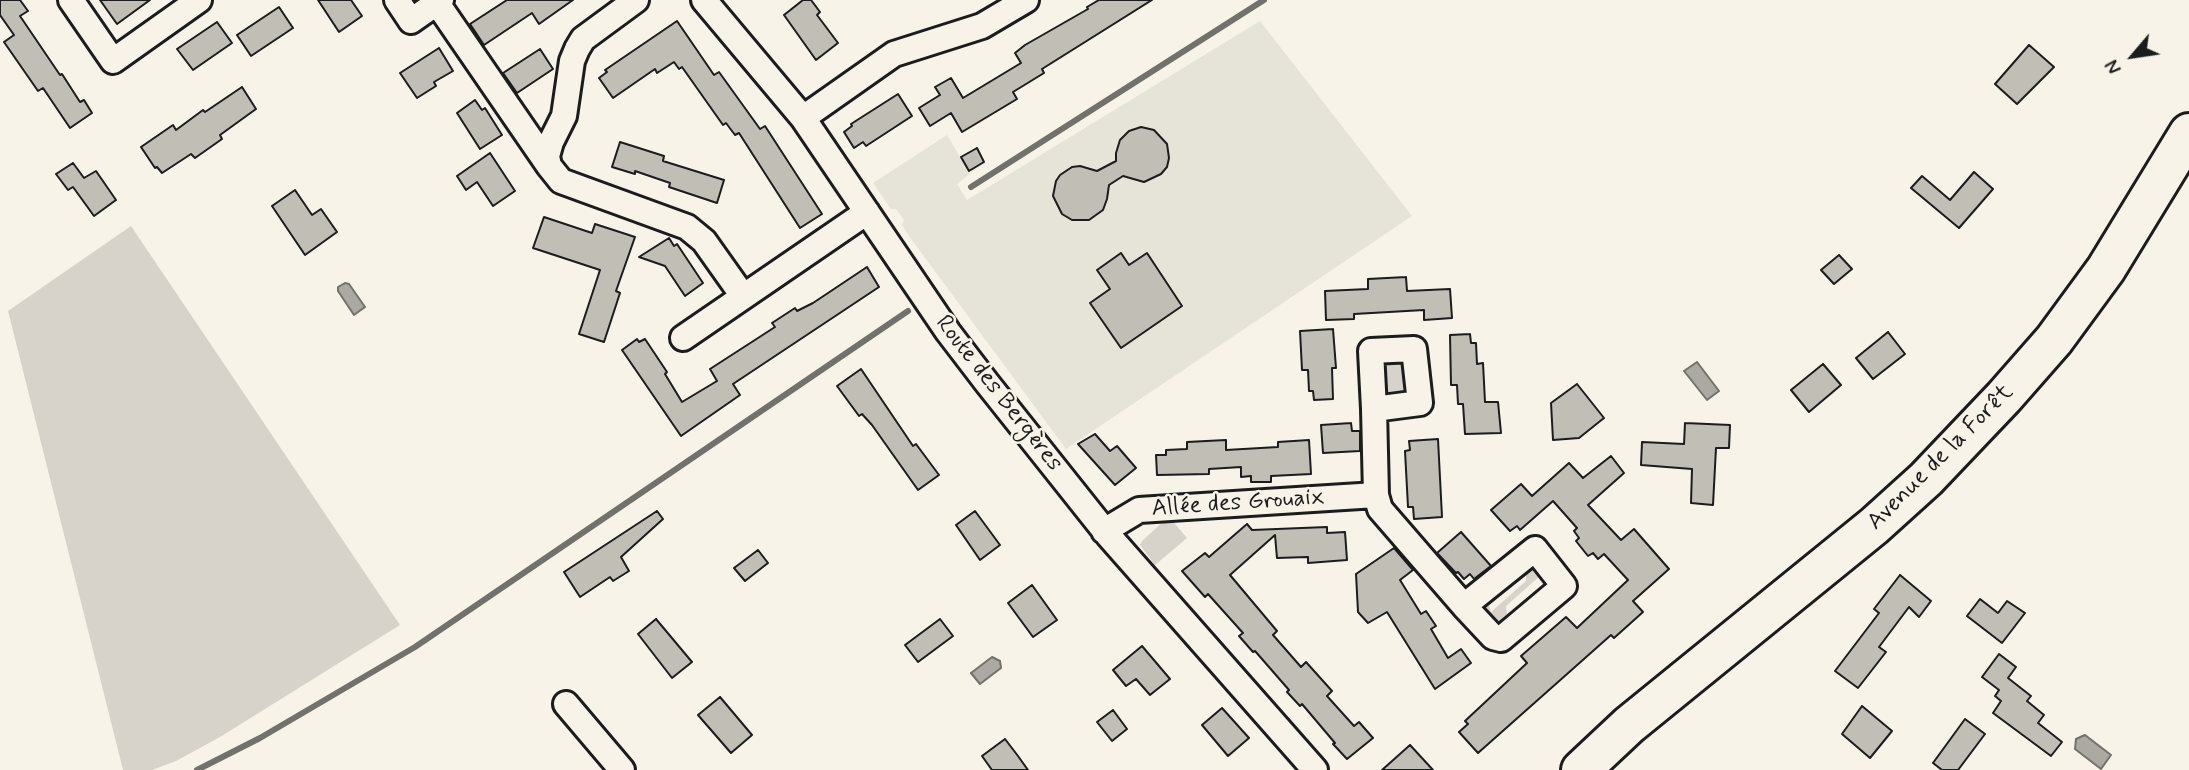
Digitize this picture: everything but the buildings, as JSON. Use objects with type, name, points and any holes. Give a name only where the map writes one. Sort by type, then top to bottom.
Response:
[{"type":"main road","name":"Avenue de la Forêt","points":[[1581,770],[1629,725],[1874,526],[1926,479],[1996,406],[2054,340],[2106,269],[2189,133]]},
{"type":"main road","name":"Avenue de la Forêt","points":[[1555,770],[1629,725]]},
{"type":"street","points":[[71,0],[113,61],[200,0]]},
{"type":"street","points":[[397,0],[411,21],[439,1],[549,166],[562,181],[687,227],[704,241],[743,296]]},
{"type":"street","points":[[549,166],[547,156],[565,116],[572,61],[577,49],[583,40],[636,0]]},
{"type":"street","name":"Route des Bergères","points":[[704,0],[803,118],[968,359],[1104,531],[1315,770]]},
{"type":"street","points":[[803,118],[894,54],[982,26],[1027,0]]},
{"type":"street","points":[[683,338],[867,212]]},
{"type":"street","points":[[1374,409],[1376,495],[1380,509],[1464,606]]},
{"type":"street","name":"Allée des Grouaix","points":[[1104,531],[1139,510],[1376,495]]},
{"type":"street","points":[[566,704],[622,770]]},
{"type":"shaded area","points":[[1260,21],[1412,216],[1066,449],[909,236],[902,225],[904,220],[896,209],[891,209],[873,183],[947,135],[970,174],[957,184],[967,200]]},
{"type":"shaded area","points":[[131,226],[400,625],[220,737],[176,761],[152,770],[123,770],[8,311]]},
{"type":"shaded area","points":[[349,284],[365,307],[354,315],[338,291],[338,287]]},
{"type":"shaded area","points":[[1403,355],[1410,393],[1386,397],[1379,361]]},
{"type":"shaded area","points":[[1697,362],[1719,391],[1707,400],[1684,371]]},
{"type":"shaded area","points":[[1170,518],[1187,538],[1155,565],[1140,545]]},
{"type":"shaded area","points":[[1528,564],[1538,568],[1548,580],[1548,586],[1544,589],[1541,575],[1506,606],[1508,622],[1494,629],[1480,613],[1480,606],[1488,601],[1491,612],[1526,581]]},
{"type":"shaded area","points":[[992,657],[1000,661],[1001,668],[980,684],[971,673]]},
{"type":"shaded area","points":[[2085,735],[2111,755],[2101,769],[2075,749],[2076,739]]},
{"type":"waterway","points":[[971,187],[1264,0]]},
{"type":"waterway","points":[[197,770],[260,738],[415,647],[908,311]]}]
